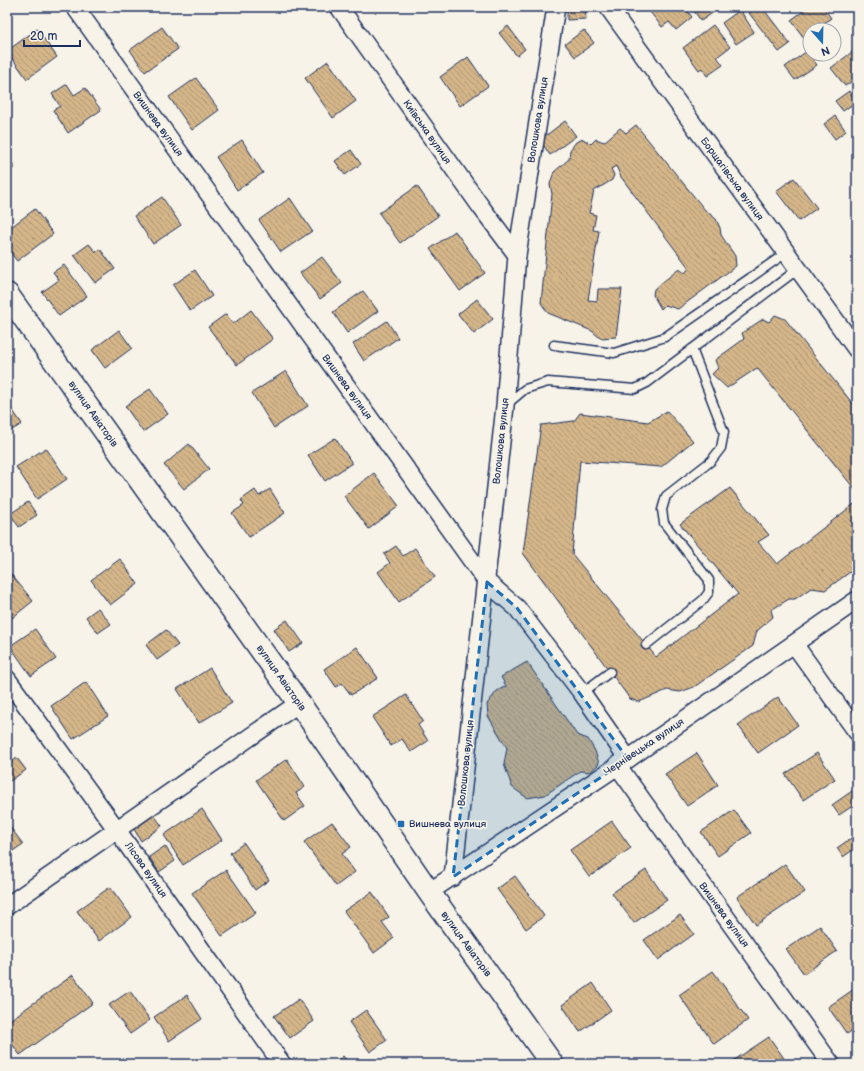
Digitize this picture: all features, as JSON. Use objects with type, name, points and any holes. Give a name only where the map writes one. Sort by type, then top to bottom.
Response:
[{"type":"main road","name":"вулиця Авіаторів","points":[[7,294],[299,703],[429,892],[552,1064]]},
{"type":"street","name":"Вишнева вулиця","points":[[75,7],[487,582],[517,608],[582,693],[622,762],[832,1064]]},
{"type":"street","name":"Київська вулиця","points":[[339,7],[481,207],[517,255]]},
{"type":"street","name":"Волошкова вулиця","points":[[453,876],[487,582],[505,406],[517,255],[556,7]]},
{"type":"street","name":"Борщагівська вулиця","points":[[608,7],[857,350]]},
{"type":"street","name":"Чернівецька вулиця","points":[[429,892],[622,762],[857,600]]},
{"type":"street","points":[[794,644],[857,732]]},
{"type":"street","name":"Лісова вулиця","points":[[7,679],[117,830],[282,1064]]},
{"type":"street","points":[[7,906],[299,703]]},
{"type":"lane","points":[[554,345],[614,353],[665,337],[786,253]]},
{"type":"lane","points":[[505,406],[525,389],[548,382],[635,389],[647,383],[798,269]]},
{"type":"lane","points":[[646,645],[703,600],[710,592],[709,580],[664,523],[662,510],[666,496],[712,461],[721,448],[724,432],[692,349]]},
{"type":"lane","points":[[582,693],[610,672]]},
{"type":"highlighted area","points":[[487,582],[517,608],[628,759],[453,877]]},
{"type":"building","points":[[108,7],[118,7],[112,12]]},
{"type":"building","points":[[567,7],[585,7],[586,19],[567,20]]},
{"type":"building","points":[[646,7],[687,7],[685,8],[692,17],[676,30],[669,22],[662,27]]},
{"type":"building","points":[[700,7],[721,7],[701,21],[694,11]]},
{"type":"building","points":[[757,7],[762,7],[790,44],[779,52],[749,13]]},
{"type":"building","points":[[809,7],[823,7],[831,18],[826,22],[802,22],[802,35],[791,20]]},
{"type":"building","points":[[740,10],[754,32],[736,44],[722,23]]},
{"type":"building","points":[[713,25],[730,47],[717,57],[723,65],[707,76],[702,68],[699,70],[683,48]]},
{"type":"building","points":[[508,26],[525,49],[517,56],[499,33]]},
{"type":"building","points":[[162,27],[178,49],[145,72],[130,50]]},
{"type":"building","points":[[37,29],[57,57],[27,79],[7,51]]},
{"type":"building","points":[[584,30],[594,43],[575,57],[565,44]]},
{"type":"building","points":[[856,49],[857,78],[845,86],[831,68],[839,62],[842,62],[842,60]]},
{"type":"building","points":[[802,55],[802,62],[815,62],[817,65],[795,80],[785,67]]},
{"type":"building","points":[[468,57],[488,86],[460,106],[440,77]]},
{"type":"building","points":[[328,61],[356,101],[333,118],[305,78]]},
{"type":"building","points":[[196,78],[219,110],[192,130],[169,97]]},
{"type":"building","points":[[67,84],[74,95],[85,88],[101,110],[68,133],[53,110],[60,106],[52,94]]},
{"type":"building","points":[[849,91],[856,102],[843,111],[835,101]]},
{"type":"building","points":[[835,116],[846,131],[835,139],[824,124]]},
{"type":"building","points":[[565,121],[576,136],[550,155],[540,140]]},
{"type":"building","points":[[636,125],[705,210],[716,219],[721,235],[735,256],[736,266],[678,309],[665,305],[661,309],[653,295],[654,289],[679,269],[685,273],[689,268],[621,177],[616,166],[611,169],[614,175],[612,180],[594,191],[589,213],[596,215],[593,230],[599,231],[588,300],[597,301],[598,289],[622,289],[616,337],[600,338],[592,331],[548,313],[541,303],[552,194],[550,184],[554,172],[569,159],[570,150],[576,142],[583,139],[591,144],[596,139],[604,142],[620,128],[626,133]]},
{"type":"building","points":[[242,140],[263,173],[237,190],[216,157]]},
{"type":"building","points":[[351,150],[361,164],[345,175],[335,161]]},
{"type":"building","points":[[7,156],[15,167],[7,173]]},
{"type":"building","points":[[794,178],[817,208],[799,221],[776,191]]},
{"type":"building","points":[[417,186],[438,216],[400,243],[379,213]]},
{"type":"building","points":[[162,197],[181,225],[153,244],[134,216]]},
{"type":"building","points":[[290,198],[312,231],[281,252],[259,220]]},
{"type":"building","points":[[35,209],[53,234],[17,261],[7,248],[7,244],[11,241],[7,235],[7,230]]},
{"type":"building","points":[[455,231],[485,273],[460,291],[430,249]]},
{"type":"building","points":[[89,244],[96,252],[100,249],[115,269],[95,283],[74,255]]},
{"type":"building","points":[[322,257],[342,283],[320,299],[300,273]]},
{"type":"building","points":[[64,265],[87,296],[59,316],[42,292],[59,280],[53,272]]},
{"type":"building","points":[[195,270],[212,296],[190,311],[173,285]]},
{"type":"building","points":[[363,291],[378,311],[347,333],[333,312]]},
{"type":"building","points":[[477,299],[493,319],[474,334],[458,314]]},
{"type":"building","points":[[251,310],[273,339],[237,365],[208,327],[226,314],[233,324]]},
{"type":"building","points":[[775,315],[785,319],[857,409],[857,492],[757,368],[727,388],[712,374],[718,368],[715,360],[744,339],[742,333],[763,319],[769,322]]},
{"type":"building","points":[[387,321],[398,338],[364,361],[353,344]]},
{"type":"building","points":[[119,330],[132,348],[105,368],[92,350]]},
{"type":"building","points":[[286,371],[308,406],[274,428],[252,393]]},
{"type":"building","points":[[150,389],[168,414],[143,432],[125,406]]},
{"type":"building","points":[[7,402],[22,424],[7,433]]},
{"type":"building","points":[[667,411],[693,441],[661,467],[580,461],[572,554],[656,657],[738,594],[680,524],[730,488],[769,535],[758,542],[777,564],[854,504],[857,507],[857,567],[825,590],[811,588],[795,599],[789,599],[771,610],[773,617],[757,631],[753,646],[694,687],[680,692],[667,690],[639,702],[630,699],[523,553],[541,425],[574,421],[580,413],[648,422]]},
{"type":"building","points":[[335,438],[352,463],[325,481],[308,455]]},
{"type":"building","points":[[189,444],[209,469],[184,489],[164,465]]},
{"type":"building","points":[[46,448],[67,479],[37,499],[16,467]]},
{"type":"building","points":[[374,473],[399,506],[369,529],[344,496]]},
{"type":"building","points":[[270,489],[285,513],[249,537],[232,513],[244,505],[241,500],[255,490],[259,496]]},
{"type":"building","points":[[28,502],[37,515],[19,527],[10,514]]},
{"type":"building","points":[[396,546],[403,556],[415,548],[435,577],[399,602],[378,572],[390,563],[384,554]]},
{"type":"building","points":[[120,559],[138,584],[110,605],[91,580]]},
{"type":"building","points":[[10,573],[33,601],[7,622],[7,576]]},
{"type":"building","points":[[98,608],[111,624],[98,633],[86,617]]},
{"type":"building","points":[[287,620],[303,643],[289,652],[274,629]]},
{"type":"building","points":[[35,629],[56,659],[31,676],[10,646]]},
{"type":"building","points":[[166,630],[178,645],[157,660],[146,645]]},
{"type":"building","points":[[357,647],[378,678],[351,695],[342,683],[336,687],[324,669]]},
{"type":"building","points":[[527,662],[577,735],[588,739],[595,751],[599,764],[590,772],[580,771],[545,795],[527,798],[512,787],[504,764],[507,748],[488,716],[487,704],[497,691],[506,686],[501,677]]},
{"type":"building","points":[[210,668],[232,703],[199,723],[177,689]]},
{"type":"building","points":[[86,682],[108,716],[73,739],[51,706]]},
{"type":"building","points":[[406,695],[423,721],[418,725],[428,741],[411,752],[402,739],[391,746],[372,717]]},
{"type":"building","points":[[778,697],[798,725],[758,753],[738,725]]},
{"type":"building","points":[[697,753],[718,785],[687,806],[665,774]]},
{"type":"building","points":[[817,753],[835,779],[803,800],[785,774]]},
{"type":"building","points":[[17,758],[26,770],[7,783],[7,765]]},
{"type":"building","points":[[287,759],[305,787],[296,793],[305,806],[284,821],[256,780]]},
{"type":"building","points":[[855,789],[857,791],[857,803],[839,815],[832,805]]},
{"type":"building","points":[[202,809],[222,840],[183,865],[164,835]]},
{"type":"building","points":[[734,810],[751,833],[718,856],[701,832]]},
{"type":"building","points":[[154,815],[162,826],[141,841],[134,829]]},
{"type":"building","points":[[612,821],[631,848],[589,877],[570,850]]},
{"type":"building","points":[[332,822],[351,847],[342,854],[355,872],[336,886],[304,842]]},
{"type":"building","points":[[10,827],[23,844],[10,853],[7,849],[7,830]]},
{"type":"building","points":[[857,834],[857,847],[843,857],[837,848]]},
{"type":"building","points":[[244,843],[269,880],[255,890],[230,853]]},
{"type":"building","points":[[165,846],[175,861],[159,872],[149,857]]},
{"type":"building","points":[[785,864],[805,892],[756,925],[737,897]]},
{"type":"building","points":[[226,870],[256,913],[222,936],[192,893]]},
{"type":"building","points":[[646,870],[667,900],[634,923],[612,893]]},
{"type":"building","points":[[515,876],[544,916],[526,929],[497,889]]},
{"type":"building","points":[[110,887],[132,917],[99,941],[77,911]]},
{"type":"building","points":[[372,892],[389,917],[382,922],[394,938],[374,953],[344,911]]},
{"type":"building","points":[[680,915],[694,934],[658,960],[644,940]]},
{"type":"building","points":[[820,926],[837,951],[804,974],[786,949]]},
{"type":"building","points":[[713,971],[748,1020],[714,1044],[679,995]]},
{"type":"building","points":[[73,975],[93,1003],[20,1055],[7,1037],[7,1022]]},
{"type":"building","points":[[593,983],[611,1010],[580,1032],[562,1005]]},
{"type":"building","points":[[857,987],[857,1027],[847,1034],[828,1007]]},
{"type":"building","points":[[130,991],[150,1020],[130,1034],[109,1005]]},
{"type":"building","points":[[187,995],[202,1019],[169,1041],[154,1017]]},
{"type":"building","points":[[299,999],[314,1021],[290,1038],[274,1016]]},
{"type":"building","points":[[366,1010],[387,1040],[370,1052],[349,1022]]},
{"type":"building","points":[[769,1037],[788,1064],[735,1064],[733,1061]]},
{"type":"building","points":[[343,1056],[350,1064],[333,1064]]},
{"type":"place","name":"Вишнева вулиця","points":[[401,824]]}]
